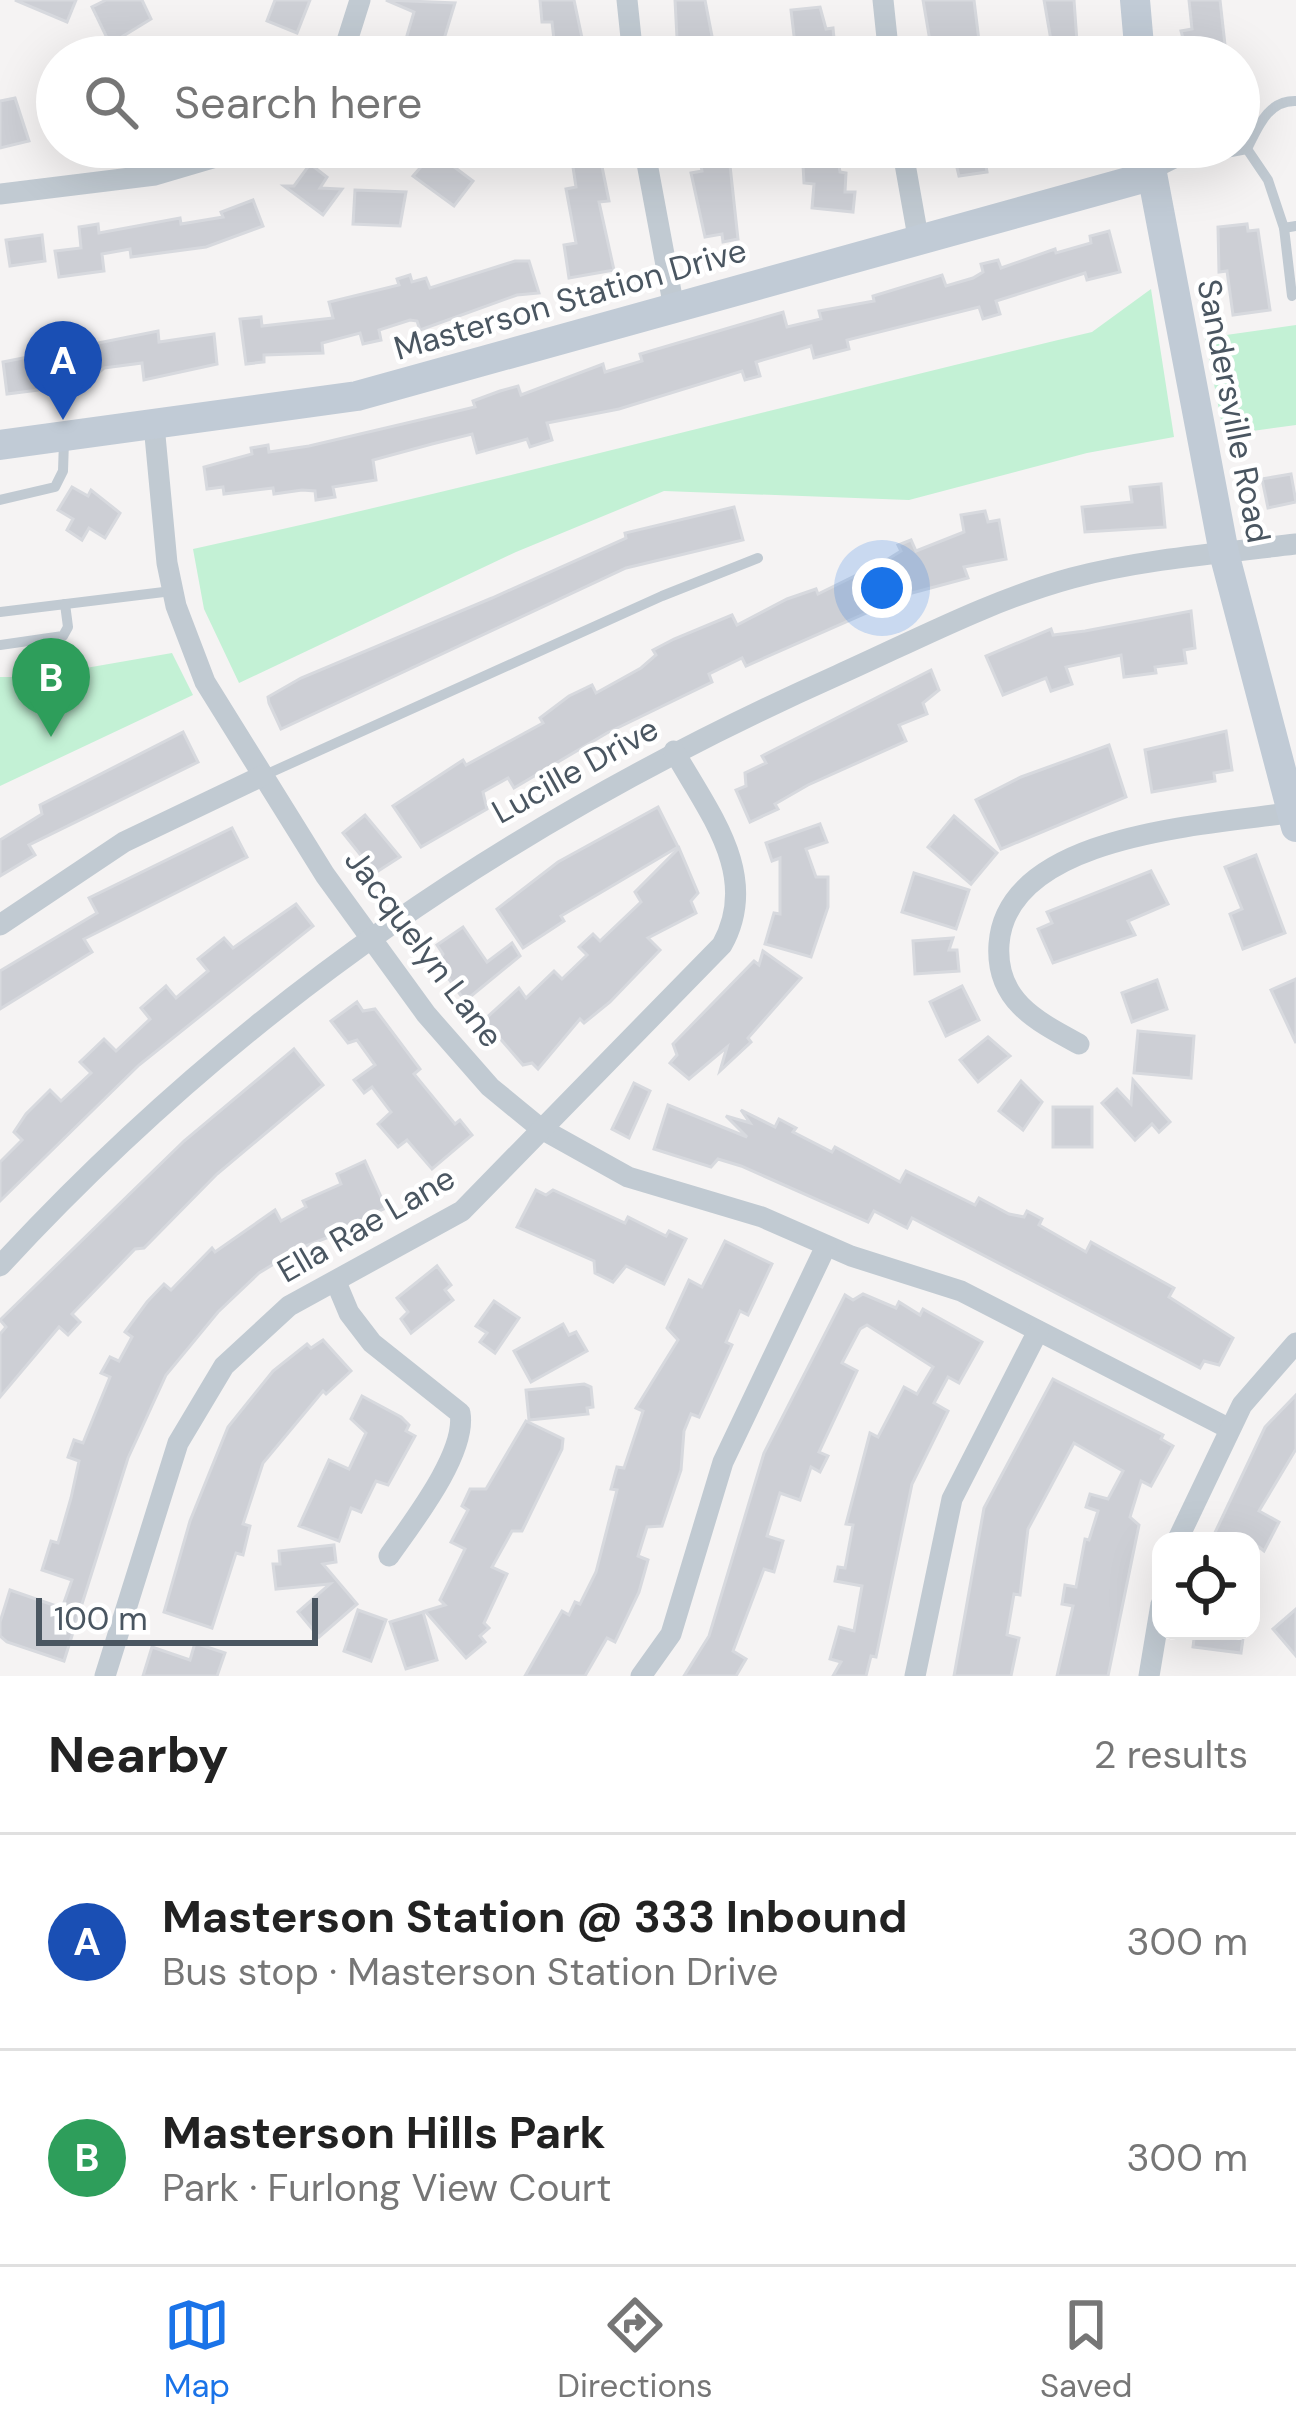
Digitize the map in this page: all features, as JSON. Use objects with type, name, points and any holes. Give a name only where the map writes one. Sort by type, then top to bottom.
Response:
[{"type":"street","points":[[349,36],[360,0]]},
{"type":"street","points":[[627,0],[631,36]]},
{"type":"street","points":[[883,0],[887,36]]},
{"type":"street","points":[[1135,0],[1138,36]]},
{"type":"street","points":[[0,194],[179,168]]},
{"type":"street","points":[[648,168],[674,308]]},
{"type":"street","points":[[906,168],[918,237]]},
{"type":"street","name":"Masterson Station Drive","points":[[0,445],[357,396],[918,237],[1130,168]]},
{"type":"street","name":"Sandersville Road","points":[[1149,168],[1224,553],[1294,817]]},
{"type":"street","name":"Jacquelyn Lane","points":[[154,425],[172,591],[205,682],[325,875],[469,1066],[540,1128],[628,1177],[762,1217],[826,1246],[961,1291],[1228,1428]]},
{"type":"street","name":"Lucille Drive","points":[[0,1266],[112,1150],[197,1074],[374,937],[528,831],[674,751],[1006,601],[1072,578],[1296,544]]},
{"type":"street","name":"Ella Rae Lane","points":[[105,1676],[189,1420],[224,1366],[267,1322],[462,1211],[722,945],[735,918],[738,887],[729,850],[674,751]]},
{"type":"street","points":[[0,926],[124,842],[262,776]]},
{"type":"street","points":[[1079,1043],[1034,1020],[1006,992],[998,954],[1001,917],[1020,888],[1043,871],[1120,839],[1294,817]]},
{"type":"street","points":[[640,1676],[671,1634],[723,1462],[826,1246]]},
{"type":"street","points":[[336,1282],[349,1313],[372,1342],[394,1365],[454,1406],[462,1424],[430,1496],[389,1556]]},
{"type":"street","points":[[915,1676],[952,1499],[1038,1331]]},
{"type":"street","points":[[1181,1532],[1228,1428],[1259,1379],[1296,1343]]},
{"type":"street","points":[[1149,1676],[1155,1640]]},
{"type":"lane","points":[[1260,124],[1265,114],[1287,100],[1296,101]]},
{"type":"lane","points":[[1260,168],[1290,227],[1292,296]]},
{"type":"lane","points":[[0,500],[55,487],[63,471],[65,435]]},
{"type":"lane","points":[[262,776],[758,558]]},
{"type":"lane","points":[[0,612],[172,591]]},
{"type":"lane","points":[[0,645],[63,636],[68,627],[65,604]]},
{"type":"green space","points":[[1151,289],[1174,437],[1087,453],[909,500],[664,491],[516,552],[239,683],[204,609],[193,549],[1092,332]]},
{"type":"green space","points":[[1296,325],[1296,425],[1224,435],[1205,338]]},
{"type":"green space","points":[[172,653],[193,695],[0,786],[0,677],[34,677]]},
{"type":"building","points":[[15,0],[76,0],[67,22]]},
{"type":"building","points":[[106,0],[142,0],[151,19],[123,36],[106,36],[92,7]]},
{"type":"building","points":[[275,0],[310,0],[297,33],[267,21]]},
{"type":"building","points":[[386,0],[455,3],[445,36],[407,36],[414,12]]},
{"type":"building","points":[[540,0],[574,0],[582,36],[554,36],[552,22],[542,22]]},
{"type":"building","points":[[675,0],[705,0],[712,36],[677,36]]},
{"type":"building","points":[[923,0],[974,0],[978,36],[929,36]]},
{"type":"building","points":[[1044,0],[1074,0],[1077,36],[1050,36]]},
{"type":"building","points":[[1189,0],[1220,0],[1224,36],[1182,36],[1181,31],[1192,29]]},
{"type":"building","points":[[820,7],[826,29],[833,28],[834,36],[794,36],[791,10]]},
{"type":"building","points":[[15,98],[29,141],[0,148],[0,101]]},
{"type":"building","points":[[307,168],[315,168],[327,177],[320,188],[342,189],[323,215],[284,186],[294,186]]},
{"type":"building","points":[[420,168],[456,168],[473,181],[454,206],[413,176]]},
{"type":"building","points":[[573,168],[602,168],[609,201],[599,202],[614,270],[569,278],[564,245],[576,243],[566,189],[576,187]]},
{"type":"building","points":[[730,168],[738,239],[723,242],[722,234],[705,237],[691,173]]},
{"type":"building","points":[[803,168],[839,168],[846,173],[845,192],[855,192],[853,212],[812,208],[814,184],[804,183]]},
{"type":"building","points":[[957,168],[986,168],[987,172],[959,176]]},
{"type":"building","points":[[355,190],[406,192],[400,226],[353,224]]},
{"type":"building","points":[[253,200],[263,226],[206,247],[131,257],[130,249],[102,254],[104,271],[59,277],[55,251],[81,248],[79,227],[98,224],[99,233],[180,218],[181,224],[223,217],[221,212]]},
{"type":"building","points":[[1247,224],[1248,231],[1258,230],[1270,310],[1233,315],[1227,271],[1219,272],[1218,227]]},
{"type":"building","points":[[1109,231],[1120,272],[1087,280],[1085,273],[996,301],[1000,314],[983,319],[979,307],[847,340],[849,349],[814,358],[811,346],[756,362],[760,376],[745,380],[742,371],[619,409],[547,423],[552,440],[530,447],[527,439],[477,453],[472,434],[373,460],[376,480],[333,487],[335,497],[316,500],[315,491],[302,490],[274,494],[273,488],[224,494],[223,487],[207,489],[204,467],[252,454],[251,448],[268,445],[269,452],[309,446],[475,407],[473,401],[500,391],[518,386],[521,395],[603,364],[605,372],[642,361],[640,354],[783,312],[787,327],[821,319],[819,311],[874,301],[873,296],[942,275],[946,286],[983,272],[981,264],[998,260],[1001,268],[1055,249],[1056,253],[1091,243],[1090,236]]},
{"type":"building","points":[[42,235],[45,261],[10,266],[6,240]]},
{"type":"building","points":[[515,261],[529,261],[539,293],[517,295],[420,330],[417,321],[410,320],[379,330],[381,340],[363,344],[360,333],[322,343],[323,353],[264,355],[264,362],[246,364],[240,319],[261,317],[262,326],[333,318],[329,302],[399,285],[397,279],[426,278],[430,288]]},
{"type":"building","points":[[158,331],[159,342],[214,334],[217,364],[144,380],[142,363],[104,368],[85,384],[7,394],[3,362]]},
{"type":"building","points":[[1291,474],[1296,502],[1268,508],[1262,479]]},
{"type":"building","points":[[1161,484],[1165,527],[1085,532],[1082,507],[1132,502],[1130,487]]},
{"type":"building","points":[[72,487],[88,496],[91,490],[120,513],[105,538],[89,528],[82,540],[67,530],[73,519],[58,510]]},
{"type":"building","points":[[734,507],[743,540],[626,568],[281,729],[269,703],[268,697],[301,678],[492,598],[626,538],[625,533]]},
{"type":"building","points":[[985,511],[988,522],[999,520],[1006,559],[964,567],[968,578],[912,593],[746,666],[742,658],[709,674],[712,682],[607,733],[514,788],[508,778],[483,792],[487,809],[421,847],[393,806],[463,760],[466,765],[543,723],[540,718],[569,696],[592,685],[596,693],[641,668],[656,655],[653,650],[674,639],[732,615],[737,625],[787,599],[816,589],[818,594],[885,561],[901,551],[898,545],[911,540],[916,551],[964,532],[961,515]]},
{"type":"building","points":[[1191,611],[1195,648],[1184,650],[1186,663],[1155,667],[1156,673],[1124,677],[1121,655],[1066,667],[1072,684],[1051,691],[1046,678],[1003,695],[986,656],[1051,629],[1053,635],[1085,631]]},
{"type":"building","points":[[931,670],[939,690],[923,703],[927,714],[899,725],[906,741],[808,785],[775,804],[778,809],[750,822],[736,790],[746,786],[745,773],[766,763],[762,756]]},
{"type":"building","points":[[1226,731],[1232,770],[1214,773],[1215,781],[1152,792],[1145,750]]},
{"type":"building","points":[[183,732],[198,762],[29,845],[35,855],[0,876],[0,840],[42,814],[40,805]]},
{"type":"building","points":[[1109,745],[1126,797],[1001,849],[976,800],[1021,777]]},
{"type":"building","points":[[658,807],[678,847],[561,916],[564,921],[523,948],[497,909],[558,862]]},
{"type":"building","points":[[365,815],[400,857],[375,873],[343,833]]},
{"type":"building","points":[[954,816],[997,853],[971,884],[928,847]]},
{"type":"building","points":[[820,824],[827,842],[806,849],[816,877],[828,877],[828,907],[811,957],[765,944],[774,913],[780,914],[780,858],[772,861],[766,843]]},
{"type":"building","points":[[232,828],[247,857],[84,939],[92,952],[0,1009],[0,971],[97,913],[89,898]]},
{"type":"building","points":[[679,848],[698,893],[691,901],[696,913],[648,938],[660,950],[610,1002],[584,1023],[580,1019],[538,1069],[532,1063],[523,1065],[484,1020],[519,988],[526,998],[554,971],[562,979],[587,955],[579,947],[593,934],[600,941],[641,902],[635,892]]},
{"type":"building","points":[[1256,855],[1285,933],[1243,949],[1230,914],[1242,909],[1225,867]]},
{"type":"building","points":[[1151,871],[1168,904],[1128,921],[1135,935],[1053,963],[1038,929],[1052,923],[1047,912]]},
{"type":"building","points":[[914,873],[969,890],[956,929],[902,912]]},
{"type":"building","points":[[296,904],[313,926],[139,1065],[0,1201],[0,1162],[22,1140],[14,1132],[26,1114],[50,1090],[61,1101],[91,1073],[80,1062],[104,1039],[116,1051],[150,1019],[141,1008],[166,986],[176,998],[208,971],[198,959],[224,938],[233,948]]},
{"type":"building","points":[[463,927],[487,962],[512,943],[520,956],[465,1001],[438,964],[443,954],[437,945]]},
{"type":"building","points":[[953,938],[949,950],[957,950],[959,971],[915,974],[913,941]]},
{"type":"building","points":[[763,951],[801,978],[748,1038],[751,1042],[720,1071],[727,1047],[689,1079],[670,1063],[677,1055],[673,1044],[754,961],[759,965]]},
{"type":"building","points":[[1296,979],[1296,1043],[1271,990]]},
{"type":"building","points":[[1157,980],[1167,1009],[1132,1022],[1122,993]]},
{"type":"building","points":[[962,986],[979,1020],[946,1036],[930,1002]]},
{"type":"building","points":[[357,1002],[363,1011],[375,1009],[420,1069],[414,1074],[455,1124],[460,1120],[472,1135],[432,1169],[407,1140],[398,1147],[378,1124],[391,1112],[372,1087],[364,1093],[354,1080],[375,1065],[357,1040],[348,1043],[331,1021]]},
{"type":"building","points":[[1138,1031],[1194,1036],[1191,1078],[1134,1073]]},
{"type":"building","points":[[988,1037],[1010,1056],[978,1082],[960,1060]]},
{"type":"building","points":[[294,1049],[323,1085],[217,1174],[144,1248],[135,1249],[72,1314],[80,1322],[68,1335],[59,1327],[0,1397],[0,1334],[6,1327],[0,1320],[184,1141]]},
{"type":"building","points":[[1133,1080],[1170,1122],[1159,1132],[1152,1124],[1135,1140],[1102,1103],[1117,1089],[1131,1104]]},
{"type":"building","points":[[1021,1081],[1042,1102],[1023,1130],[999,1111]]},
{"type":"building","points":[[634,1083],[650,1091],[629,1138],[612,1129]]},
{"type":"building","points":[[668,1105],[747,1137],[726,1116],[750,1123],[741,1110],[775,1127],[779,1119],[796,1128],[793,1132],[832,1152],[835,1147],[900,1182],[906,1171],[975,1205],[979,1198],[1009,1214],[1024,1217],[1027,1211],[1042,1219],[1039,1225],[1086,1252],[1091,1242],[1174,1288],[1169,1297],[1233,1338],[1219,1365],[1204,1361],[1200,1368],[912,1218],[907,1228],[874,1211],[868,1222],[741,1166],[718,1159],[711,1167],[654,1149]]},
{"type":"building","points":[[1053,1107],[1092,1107],[1092,1147],[1053,1147]]},
{"type":"building","points":[[365,1161],[386,1208],[374,1213],[376,1219],[300,1248],[259,1273],[218,1312],[166,1375],[128,1458],[64,1661],[7,1642],[0,1636],[0,1622],[10,1590],[62,1608],[72,1580],[42,1570],[51,1541],[58,1543],[71,1498],[79,1461],[68,1457],[74,1440],[83,1443],[110,1377],[101,1373],[110,1357],[119,1361],[132,1337],[125,1332],[147,1302],[164,1284],[171,1290],[212,1248],[215,1252],[275,1210],[281,1221],[306,1207],[303,1201],[341,1184],[337,1174]]},
{"type":"building","points":[[536,1190],[546,1195],[553,1190],[625,1223],[628,1217],[666,1236],[669,1231],[686,1239],[664,1284],[626,1266],[613,1282],[595,1273],[594,1261],[517,1227]]},
{"type":"building","points":[[725,1241],[772,1264],[748,1315],[740,1311],[726,1342],[732,1345],[699,1417],[691,1414],[684,1431],[681,1470],[662,1526],[647,1527],[638,1556],[648,1560],[639,1592],[615,1642],[607,1638],[585,1676],[525,1676],[562,1611],[569,1615],[575,1602],[580,1604],[596,1572],[617,1490],[611,1489],[617,1467],[624,1468],[643,1411],[636,1408],[678,1340],[667,1328],[689,1280],[702,1287]]},
{"type":"building","points":[[437,1266],[451,1285],[445,1290],[453,1300],[411,1333],[401,1319],[408,1312],[397,1298]]},
{"type":"building","points":[[863,1294],[896,1308],[899,1302],[920,1315],[923,1309],[982,1342],[959,1383],[948,1377],[934,1403],[948,1411],[912,1484],[876,1657],[871,1656],[866,1676],[833,1676],[841,1662],[830,1659],[839,1627],[854,1631],[862,1586],[835,1581],[838,1567],[845,1568],[853,1525],[846,1524],[870,1433],[878,1437],[904,1387],[917,1394],[933,1367],[867,1325],[860,1329],[842,1363],[857,1371],[819,1452],[828,1456],[820,1472],[811,1467],[800,1500],[780,1493],[767,1536],[783,1541],[774,1572],[764,1569],[733,1651],[746,1659],[736,1676],[684,1676],[709,1636],[764,1453],[845,1295],[853,1300]]},
{"type":"building","points":[[494,1301],[519,1318],[495,1353],[480,1342],[487,1333],[476,1326]]},
{"type":"building","points":[[563,1324],[569,1335],[576,1332],[587,1351],[531,1382],[514,1351]]},
{"type":"building","points":[[323,1340],[351,1371],[326,1394],[323,1391],[263,1463],[243,1524],[250,1526],[243,1555],[236,1553],[212,1628],[164,1612],[190,1521],[228,1427],[273,1371],[307,1344],[311,1348]]},
{"type":"building","points":[[1053,1379],[1163,1435],[1161,1439],[1173,1446],[1151,1486],[1141,1481],[1130,1517],[1139,1525],[1108,1676],[1057,1676],[1073,1606],[1062,1604],[1065,1585],[1076,1587],[1085,1539],[1089,1540],[1098,1511],[1086,1507],[1090,1494],[1108,1499],[1123,1471],[1074,1443],[1028,1529],[1020,1595],[1014,1594],[1007,1635],[1019,1638],[1011,1676],[954,1676],[984,1508]]},
{"type":"building","points":[[591,1387],[593,1407],[587,1408],[588,1414],[529,1420],[526,1390]]},
{"type":"building","points":[[1296,1395],[1296,1449],[1259,1511],[1279,1522],[1264,1551],[1260,1532],[1215,1532],[1265,1427]]},
{"type":"building","points":[[362,1396],[401,1417],[409,1425],[406,1431],[415,1436],[388,1485],[376,1481],[361,1512],[351,1508],[339,1541],[299,1526],[329,1460],[349,1469],[366,1433],[351,1419]]},
{"type":"building","points":[[526,1421],[563,1439],[562,1449],[522,1531],[512,1531],[492,1567],[507,1574],[484,1623],[489,1628],[480,1636],[485,1642],[466,1658],[425,1611],[445,1605],[440,1600],[465,1549],[451,1542],[468,1510],[462,1506],[470,1489],[486,1489]]},
{"type":"building","points":[[334,1545],[336,1562],[323,1564],[357,1604],[319,1637],[298,1612],[330,1584],[276,1589],[273,1564],[280,1564],[279,1551]]},
{"type":"building","points":[[1296,1609],[1296,1656],[1273,1629]]},
{"type":"building","points":[[358,1610],[386,1620],[371,1661],[344,1651]]},
{"type":"building","points":[[423,1612],[437,1660],[406,1669],[390,1622]]},
{"type":"building","points":[[1194,1640],[1243,1640],[1241,1653],[1193,1647]]},
{"type":"building","points":[[195,1643],[225,1653],[217,1676],[143,1676],[152,1647],[190,1660]]},
{"type":"place","name":"Masterson Station @ 333 Inbound","points":[[63,420]]},
{"type":"place","name":"Masterson Hills Park","points":[[51,737]]}]
